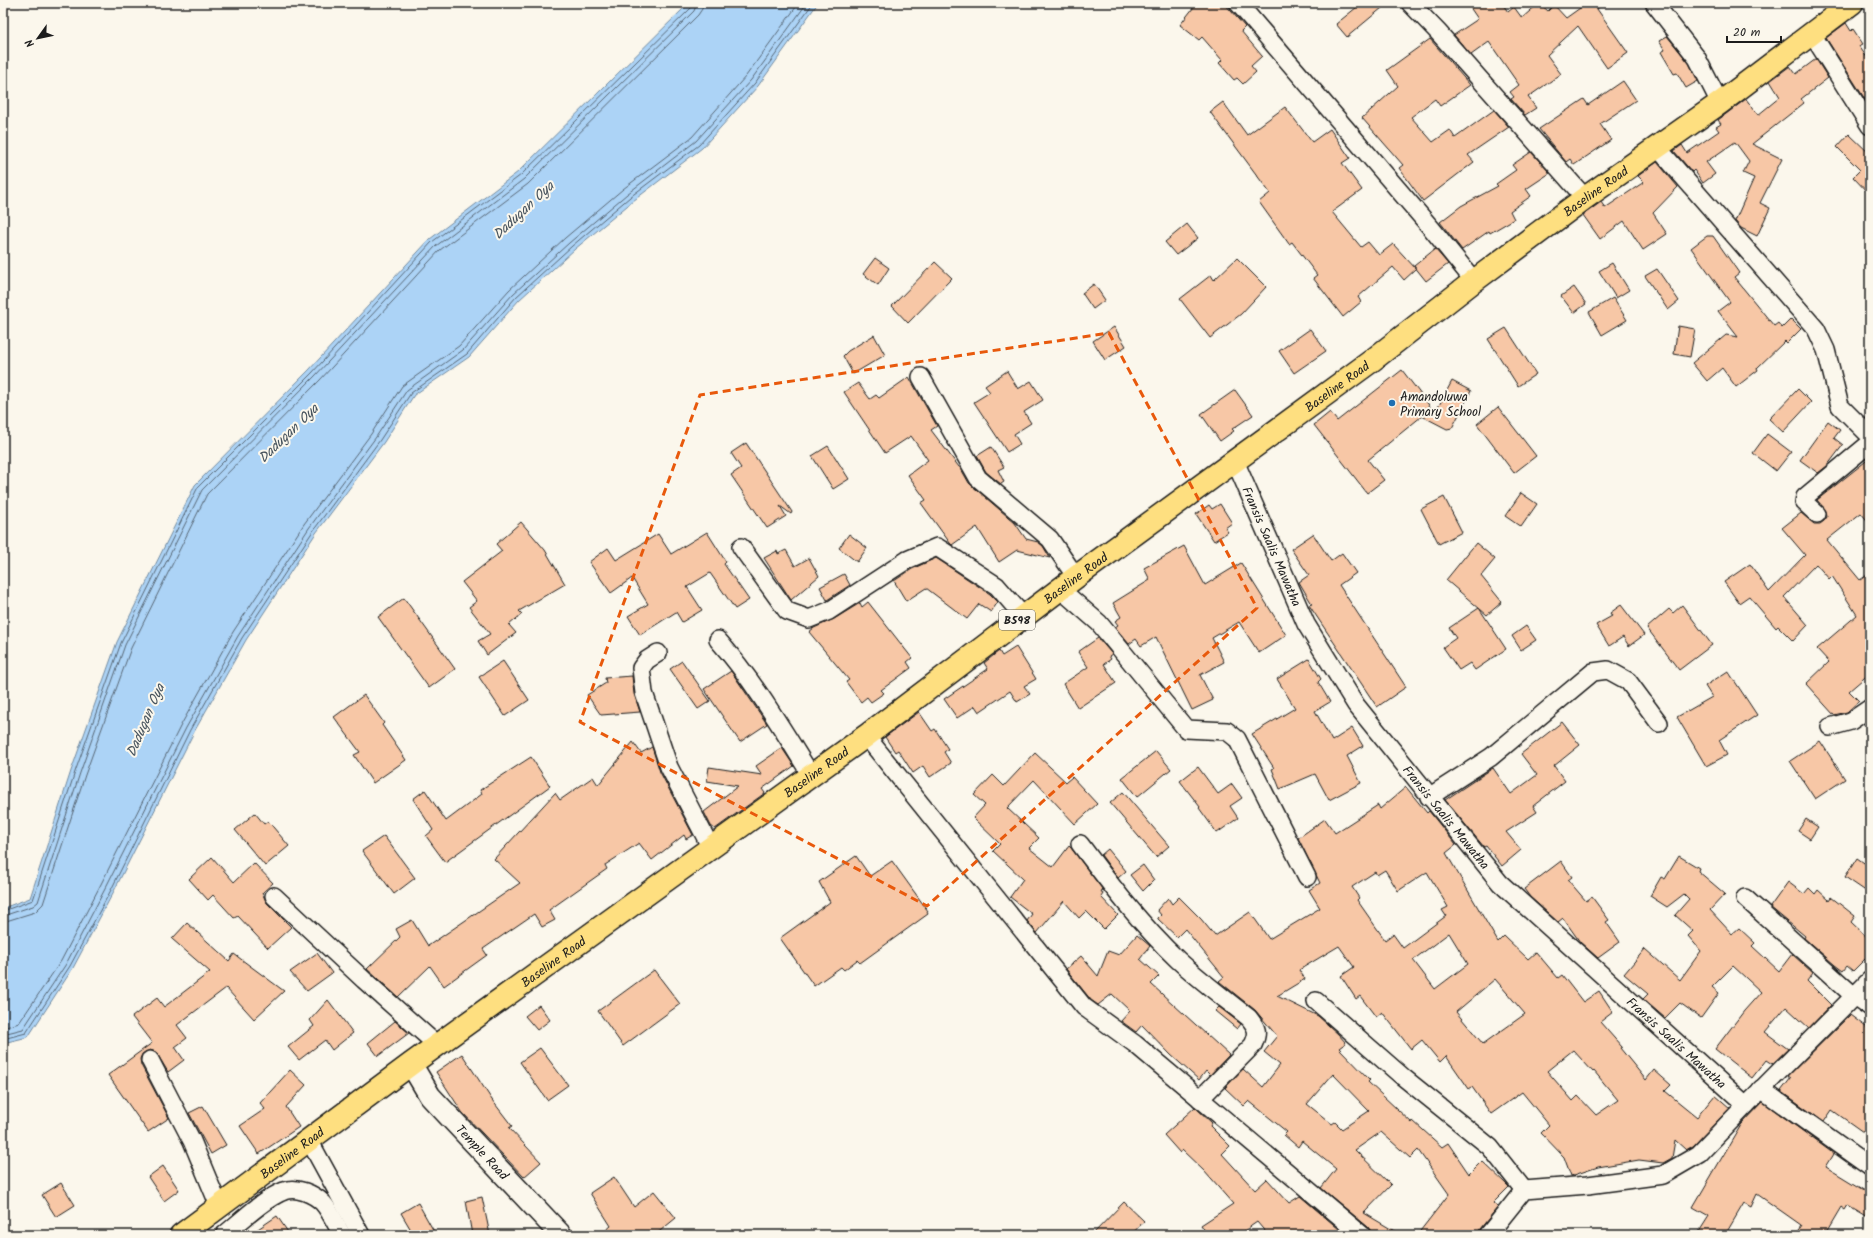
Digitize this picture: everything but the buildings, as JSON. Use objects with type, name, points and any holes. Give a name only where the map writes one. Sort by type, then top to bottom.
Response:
[{"type":"main road","name":"Baseline Road","points":[[181,1235],[437,1045],[866,736],[1023,616],[1370,362],[1474,281],[1585,198],[1720,103],[1852,3]]},
{"type":"street","points":[[1238,3],[1427,223],[1474,281]]},
{"type":"street","points":[[1410,3],[1585,198]]},
{"type":"street","points":[[1654,3],[1697,58],[1720,103]]},
{"type":"street","points":[[1812,34],[1870,126]]},
{"type":"street","points":[[1657,148],[1816,329],[1826,350],[1840,406],[1870,436]]},
{"type":"street","points":[[921,377],[978,478],[1050,539],[1068,583],[1186,730],[1227,732],[1237,739],[1307,877]]},
{"type":"street","points":[[1816,514],[1804,502],[1805,497],[1870,443]]},
{"type":"street","name":"Fransis Saalis Mawatha","points":[[1235,461],[1306,624],[1356,705],[1500,883],[1746,1105]]},
{"type":"street","points":[[741,547],[787,611],[809,619],[829,611],[907,560],[936,547],[998,586],[1023,616]]},
{"type":"street","points":[[718,640],[753,684],[811,775]]},
{"type":"street","points":[[658,653],[647,660],[642,668],[644,693],[669,767],[711,848]]},
{"type":"street","points":[[1429,797],[1491,757],[1594,672],[1608,670],[1628,682],[1659,723]]},
{"type":"street","points":[[1830,727],[1851,722],[1870,708]]},
{"type":"street","points":[[866,736],[1084,1007],[1135,1044],[1362,1235]]},
{"type":"street","points":[[1080,844],[1138,918],[1158,940],[1179,960],[1248,1018],[1255,1027],[1257,1036],[1253,1044],[1200,1099]]},
{"type":"street","points":[[274,896],[364,980],[437,1045]]},
{"type":"street","points":[[1745,898],[1854,996],[1870,1007]]},
{"type":"street","points":[[1488,1235],[1524,1190],[1588,1185],[1663,1176],[1699,1154],[1870,980]]},
{"type":"street","points":[[1316,1001],[1490,1148],[1524,1190]]},
{"type":"street","points":[[150,1060],[192,1141],[219,1206]]},
{"type":"street","name":"Temple Road","points":[[411,1064],[430,1096],[561,1235]]},
{"type":"street","points":[[1761,1090],[1870,1167]]},
{"type":"street","points":[[309,1140],[361,1235]]},
{"type":"street","points":[[224,1235],[270,1199],[284,1191],[299,1190],[311,1194],[323,1204],[342,1235]]},
{"type":"highlighted area","points":[[1109,333],[1257,608],[927,906],[580,722],[700,395]]},
{"type":"water","name":"Dadugan Oya","points":[[689,3],[818,3],[758,86],[702,148],[633,201],[575,249],[519,300],[469,357],[414,395],[384,442],[316,533],[246,640],[194,732],[114,891],[73,968],[28,1037],[3,1043],[3,908],[30,898],[71,771],[117,642],[195,485],[309,370],[430,239],[518,172]]},
{"type":"place","name":"Amandoluwa Primary School","points":[[1392,403]]}]
